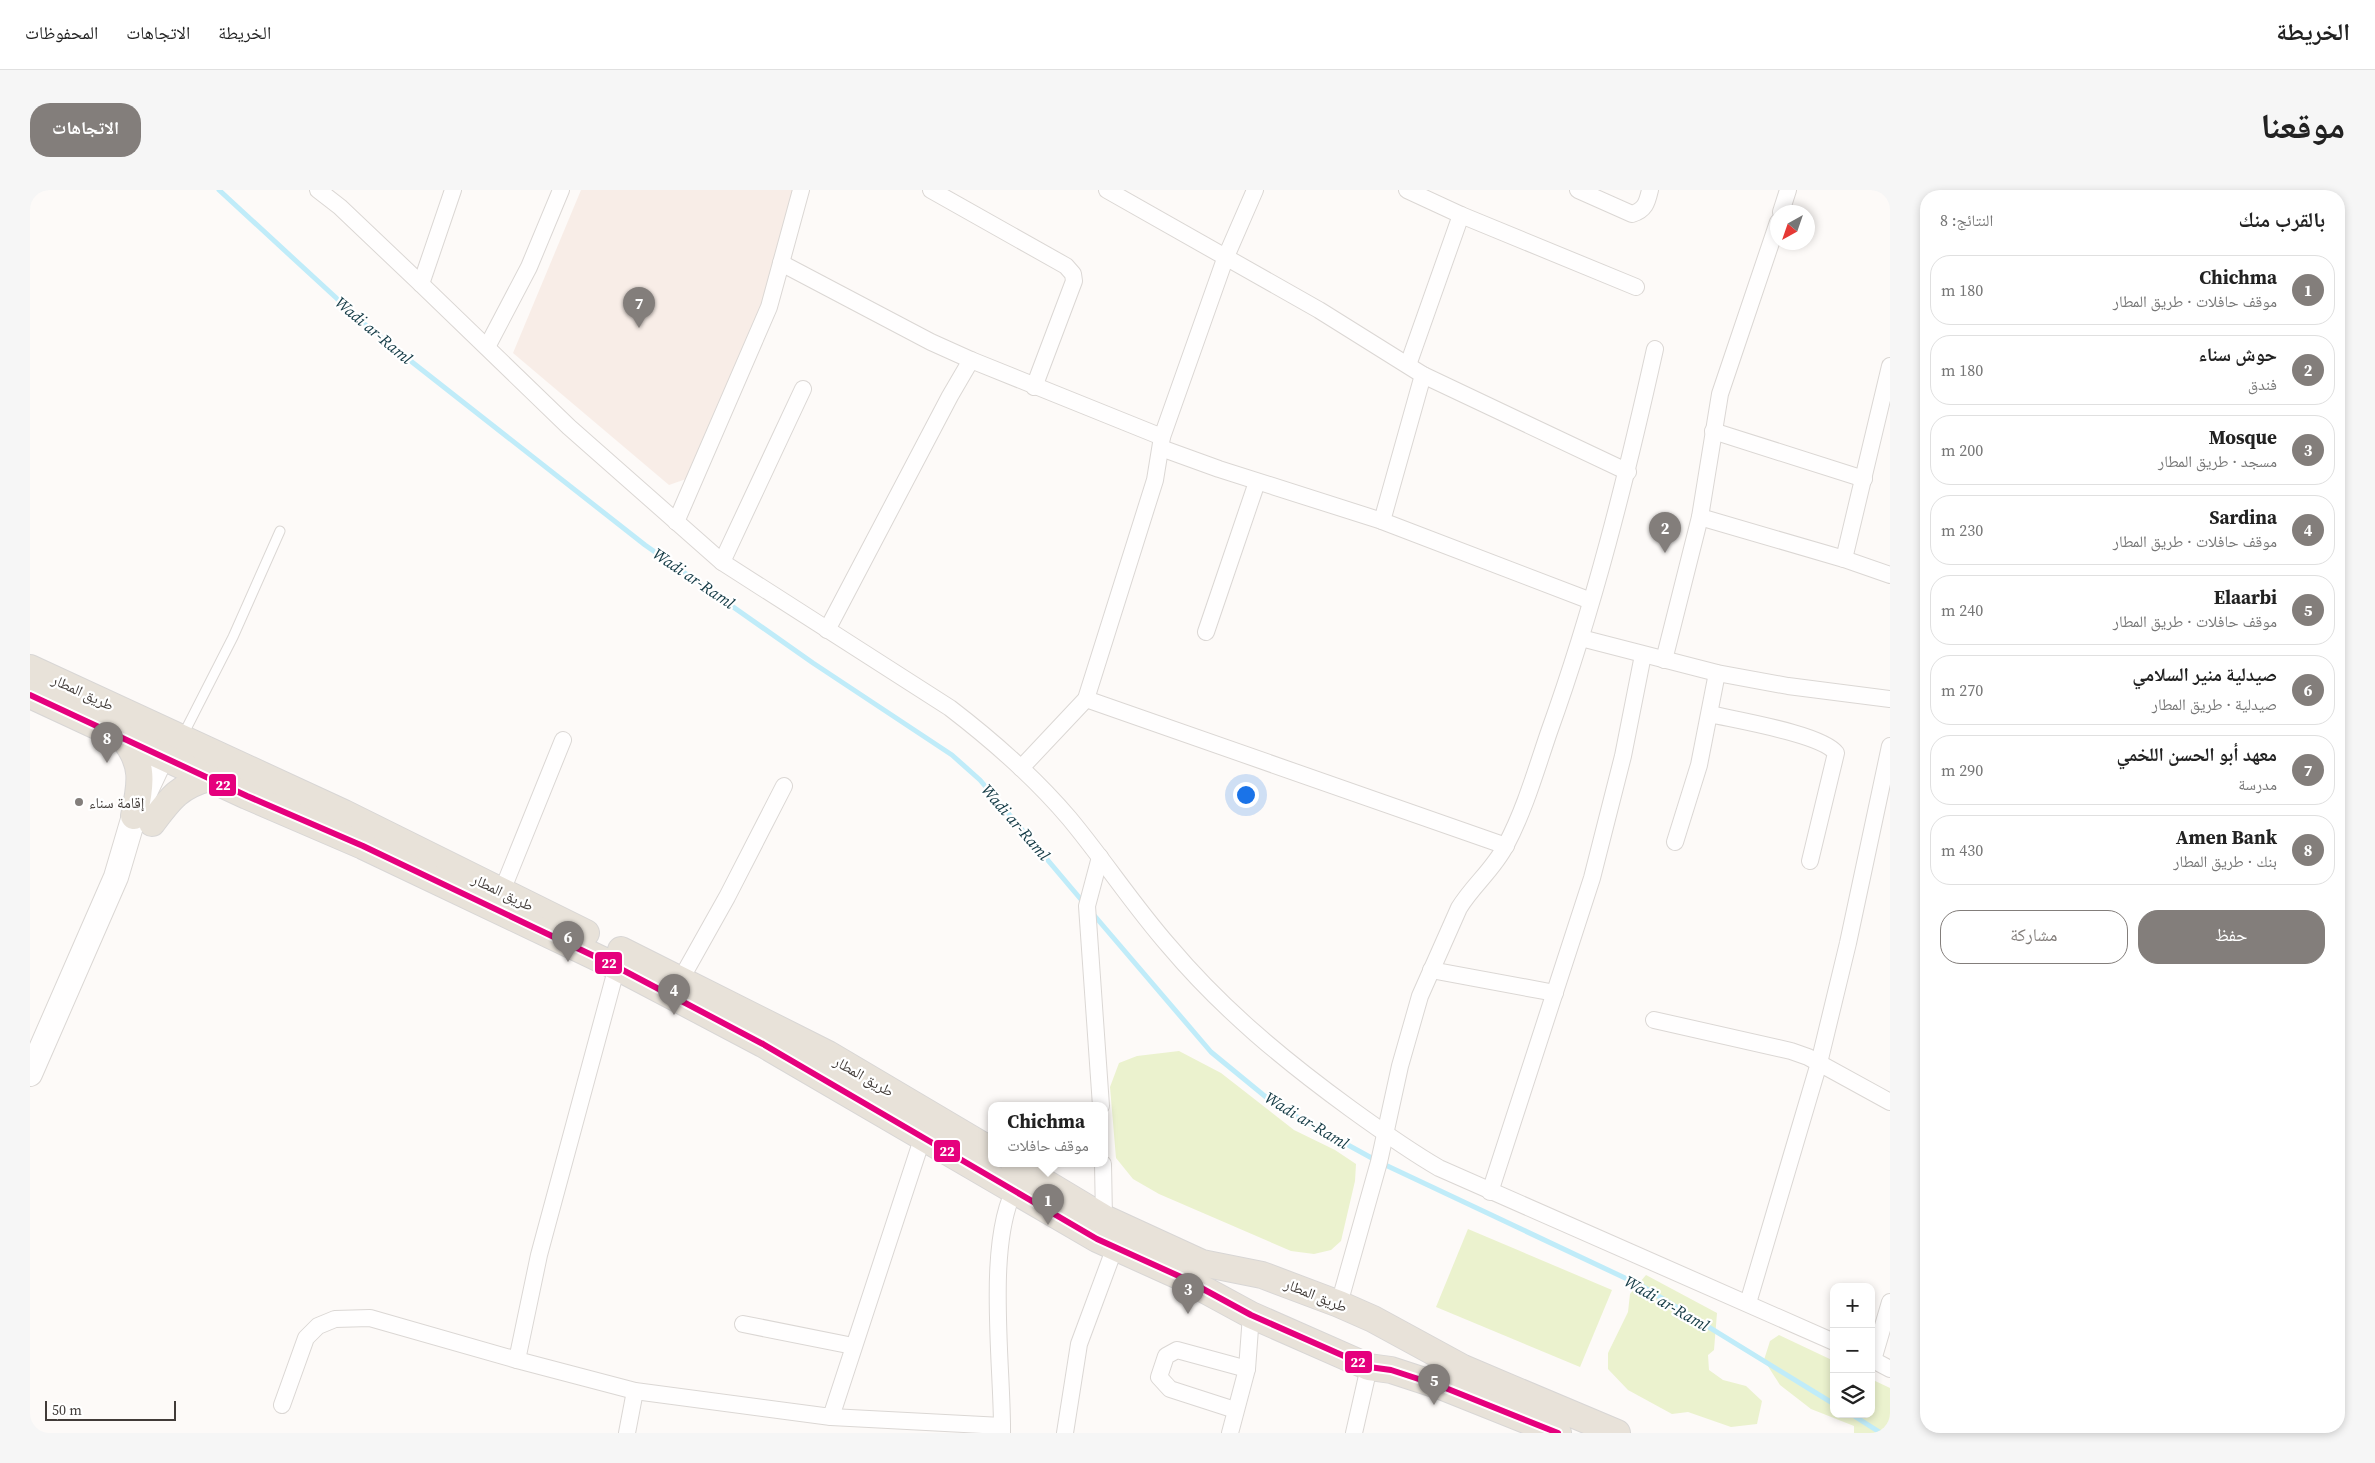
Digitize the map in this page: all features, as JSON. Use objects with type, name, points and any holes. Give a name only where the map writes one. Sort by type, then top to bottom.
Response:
[{"type":"main road","name":"طريق المطار","points":[[30,668],[178,747],[344,813],[502,892],[763,1044],[927,1126],[988,1159]]},
{"type":"main road","name":"طريق المطار","points":[[30,695],[122,737],[178,747],[209,778],[619,959],[681,979],[828,1054],[927,1126],[988,1149]]},
{"type":"main road","points":[[122,737],[131,747],[139,773],[143,819]]},
{"type":"main road","points":[[30,1074],[116,877],[178,747]]},
{"type":"main road","points":[[143,819],[180,790],[209,778]]},
{"type":"main road","name":"طريق المطار","points":[[1002,1167],[1105,1234],[1246,1313],[1380,1368],[1443,1386],[1558,1433]]},
{"type":"main road","name":"طريق المطار","points":[[1105,1234],[1202,1263],[1262,1275],[1339,1304],[1373,1319],[1463,1368],[1617,1433]]},
{"type":"main road","points":[[1246,1313],[1246,1295],[1262,1275]]},
{"type":"main road","points":[[1380,1368],[1399,1358],[1405,1338]]},
{"type":"street","points":[[318,190],[340,207],[568,427],[722,562],[950,708],[986,735],[1068,817],[1168,946],[1221,1002],[1285,1059],[1386,1134],[1439,1168],[1830,1340]]},
{"type":"street","points":[[421,284],[453,190]]},
{"type":"street","points":[[487,347],[529,267],[561,190]]},
{"type":"street","points":[[676,522],[769,306],[802,190]]},
{"type":"street","points":[[931,190],[1066,266],[1073,274],[1074,281],[1034,387]]},
{"type":"street","points":[[1107,190],[1225,259],[1319,310],[1423,375],[1628,472]]},
{"type":"street","points":[[1021,768],[1086,699],[1155,480],[1162,442],[1225,259],[1254,190]]},
{"type":"street","points":[[1407,190],[1461,215],[1636,287]]},
{"type":"street","points":[[1578,190],[1632,214],[1641,211],[1646,205],[1650,190]]},
{"type":"street","points":[[1783,205],[1788,190]]},
{"type":"street","points":[[1408,365],[1461,215]]},
{"type":"street","points":[[1664,660],[1700,517],[1720,394],[1770,246]]},
{"type":"street","points":[[781,263],[931,342],[1257,482],[1382,521],[1591,601]]},
{"type":"street","points":[[1339,1304],[1386,1134],[1400,1066],[1420,996],[1466,896],[1492,869],[1522,813],[1581,638],[1628,472],[1655,349]]},
{"type":"street","points":[[826,630],[971,360]]},
{"type":"street","points":[[1844,559],[1889,373]]},
{"type":"street","points":[[1382,521],[1423,375]]},
{"type":"street","points":[[722,562],[802,389]]},
{"type":"street","points":[[1713,431],[1864,479]]},
{"type":"street","points":[[1206,632],[1257,482]]},
{"type":"street","points":[[1700,517],[1844,559],[1890,575]]},
{"type":"street","points":[[1581,638],[1717,673],[1788,686],[1890,699]]},
{"type":"street","points":[[1490,1192],[1592,878],[1622,756],[1643,655]]},
{"type":"street","points":[[1675,842],[1694,788],[1717,673]]},
{"type":"street","points":[[1086,699],[1506,846]]},
{"type":"street","points":[[1710,714],[1764,725],[1822,743],[1832,748],[1836,753],[1810,861]]},
{"type":"street","points":[[502,892],[563,740]]},
{"type":"street","points":[[1748,1303],[1819,1063],[1848,942],[1890,746]]},
{"type":"street","points":[[681,979],[727,897],[784,786]]},
{"type":"street","points":[[1100,856],[1087,906],[1101,1102]]},
{"type":"street","points":[[517,1360],[540,1255],[619,959]]},
{"type":"street","points":[[1431,970],[1555,994]]},
{"type":"street","points":[[1654,1020],[1791,1051],[1819,1063],[1890,1102]]},
{"type":"street","points":[[831,1417],[927,1126]]},
{"type":"street","points":[[1065,1433],[1079,1344],[1105,1234],[1103,1167]]},
{"type":"street","points":[[282,1406],[306,1338],[318,1326],[335,1319],[370,1318],[635,1391],[907,1427],[1002,1429],[999,1343],[1000,1242],[1017,1175]]},
{"type":"street","points":[[1875,1350],[1890,1302]]},
{"type":"street","points":[[1230,1433],[1247,1369],[1246,1313]]},
{"type":"street","points":[[743,1324],[853,1346]]},
{"type":"street","points":[[1235,1410],[1170,1389],[1159,1377],[1166,1356],[1177,1350],[1247,1369]]},
{"type":"street","points":[[1875,1361],[1890,1368]]},
{"type":"street","points":[[1354,1433],[1380,1368]]},
{"type":"street","points":[[626,1433],[635,1391]]},
{"type":"lane","points":[[178,747],[233,637],[280,532]]},
{"type":"shaded area","points":[[581,190],[794,190],[765,304],[689,478],[669,485],[513,353]]},
{"type":"green space","points":[[1179,1051],[1221,1073],[1294,1130],[1335,1150],[1356,1164],[1355,1181],[1341,1241],[1331,1250],[1314,1254],[1291,1251],[1159,1194],[1133,1179],[1116,1158],[1110,1087],[1119,1063],[1137,1056]]},
{"type":"green space","points":[[1468,1229],[1612,1290],[1580,1367],[1436,1307]]},
{"type":"green space","points":[[1646,1275],[1717,1313],[1714,1350],[1708,1355],[1709,1370],[1723,1380],[1746,1386],[1762,1401],[1757,1424],[1731,1427],[1688,1412],[1672,1414],[1628,1390],[1608,1369],[1608,1353],[1628,1312],[1630,1294]]},
{"type":"green space","points":[[1779,1335],[1830,1359],[1830,1417],[1811,1409],[1780,1385],[1764,1360],[1770,1341]]},
{"type":"green space","points":[[1875,1381],[1890,1388],[1890,1433],[1854,1433],[1854,1426],[1834,1418],[1875,1418]]},
{"type":"waterway","name":"Wadi ar-Raml","points":[[219,190],[370,329],[645,545],[813,663],[952,755],[980,780],[1084,903]]},
{"type":"waterway","name":"Wadi ar-Raml","points":[[1093,914],[1211,1052],[1277,1106],[1379,1162],[1642,1286],[1830,1402]]},
{"type":"waterway","name":"Wadi ar-Raml","points":[[1857,1418],[1881,1433]]},
{"type":"transit line","name":"22","points":[[30,695],[247,796],[363,846],[617,967],[763,1044],[1097,1239],[1181,1277],[1251,1315],[1369,1367],[1391,1370],[1443,1387],[1558,1433]]},
{"type":"place","name":"معهد أبو الحسن اللخمي","points":[[639,328]]},
{"type":"place","name":"حوش سناء","points":[[1665,553]]},
{"type":"place","name":"Amen Bank","points":[[107,763]]},
{"type":"place","name":"إقامة سناء","points":[[79,802]]},
{"type":"place","name":"صيدلية منير السلامي","points":[[568,962]]},
{"type":"place","name":"Sardina","points":[[674,1015]]},
{"type":"place","name":"Chichma","points":[[1048,1225]]},
{"type":"place","name":"Mosque","points":[[1188,1314]]},
{"type":"place","name":"Elaarbi","points":[[1434,1405]]}]
